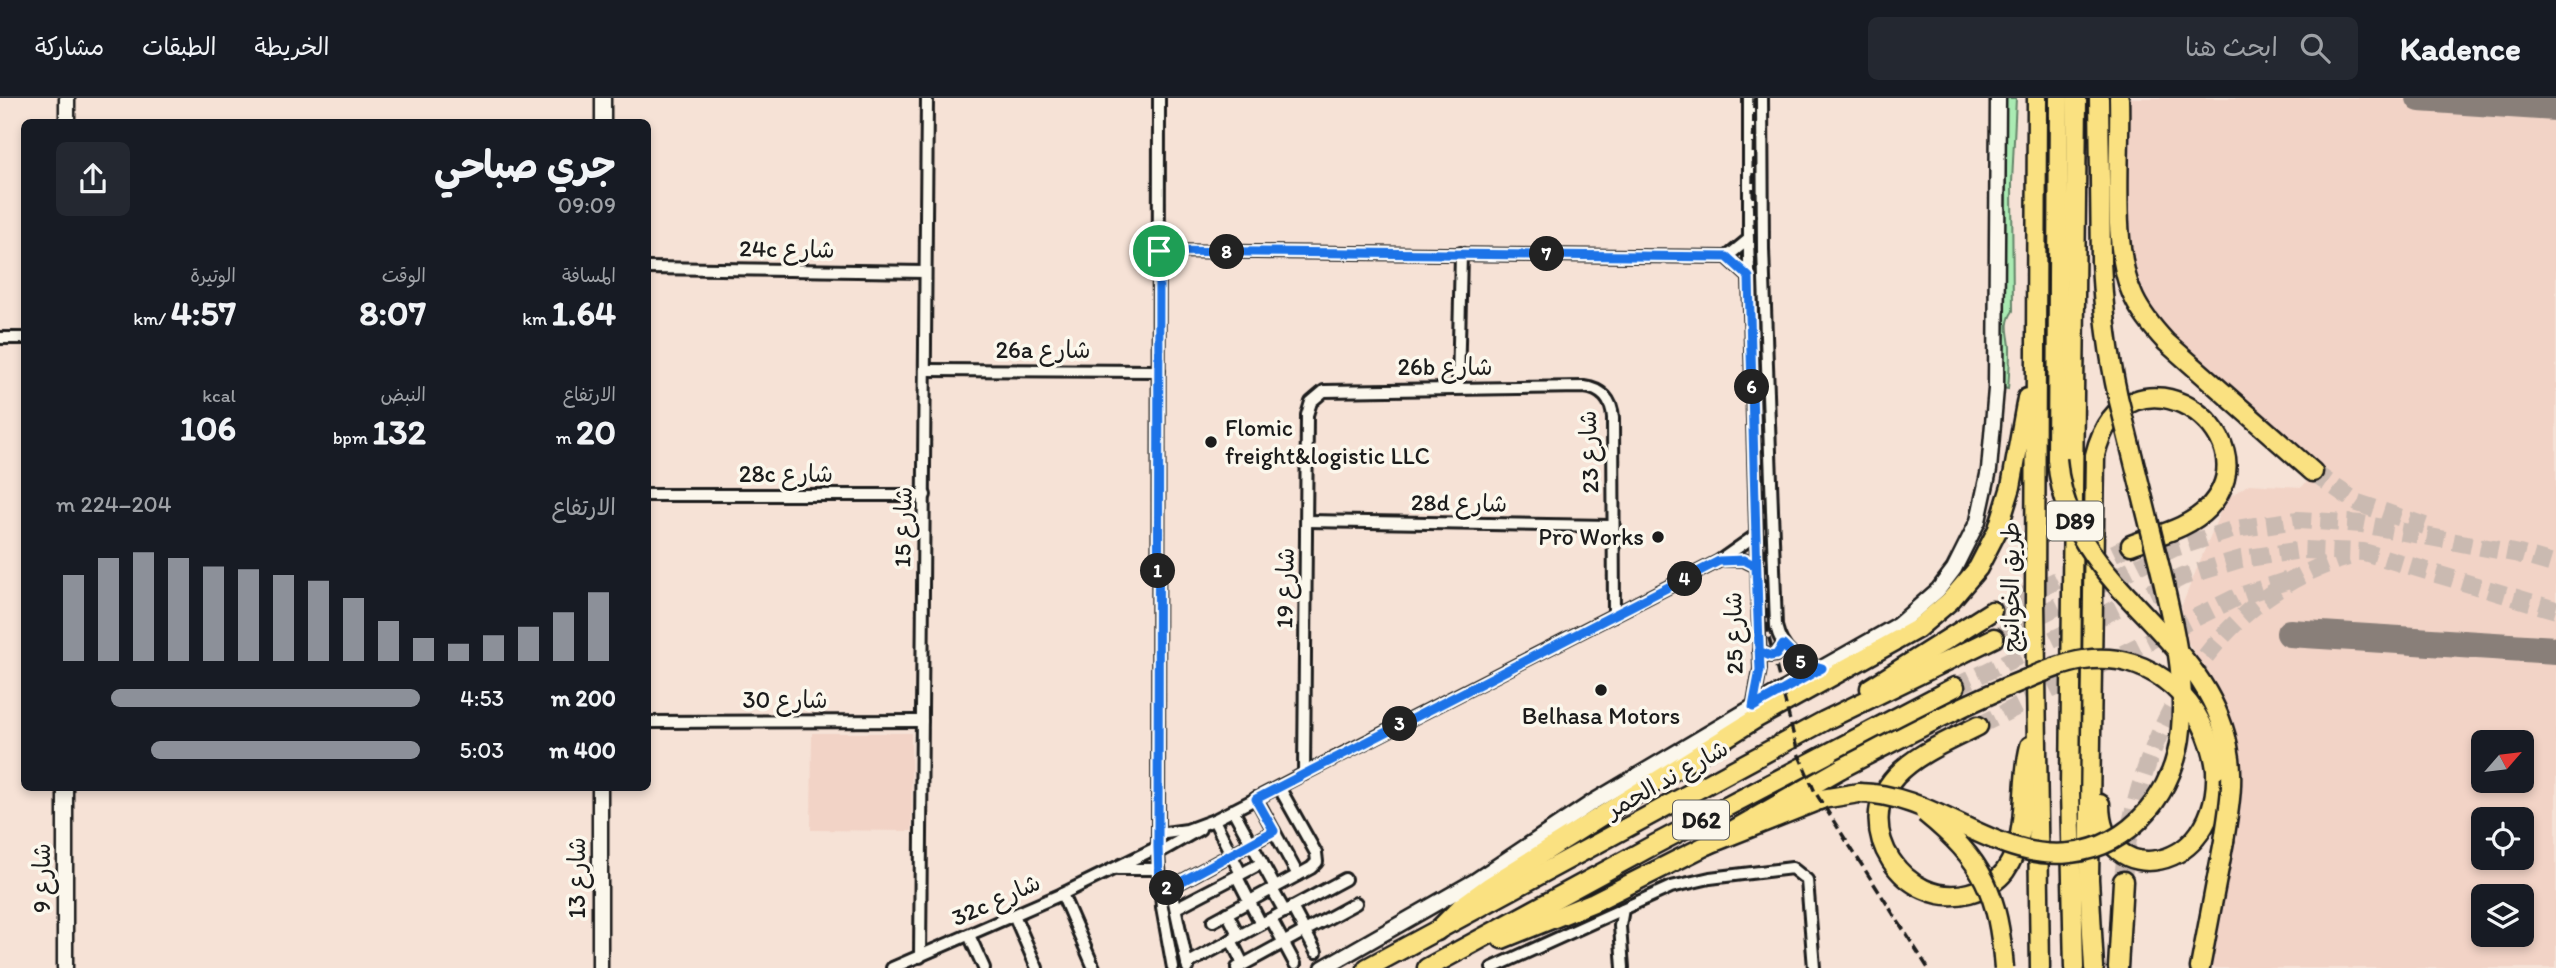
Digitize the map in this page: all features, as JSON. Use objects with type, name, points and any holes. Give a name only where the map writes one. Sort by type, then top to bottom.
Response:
[{"type":"main road","points":[[2059,98],[2057,459],[2061,489],[2070,518],[2094,558],[2193,669],[2215,704],[2231,761],[2231,789],[2224,841],[2200,968]]},
{"type":"main road","name":"D89","points":[[2074,968],[2070,790],[2077,98]]},
{"type":"main road","points":[[1709,845],[1822,799],[1858,793],[1885,794],[2019,847],[2044,853],[2069,853],[2106,843],[2138,821],[2163,792],[2174,769],[2182,718],[2176,649],[2112,368],[2101,261],[2099,98]]},
{"type":"main road","points":[[2119,98],[2121,240],[2124,268],[2133,296],[2147,320],[2166,342],[2312,472]]},
{"type":"main road","name":"طريق الخوانيج","points":[[2034,103],[2040,968]]},
{"type":"main road","points":[[1437,931],[1461,906],[1490,886],[1757,718],[1917,629],[1950,601],[1978,568],[1998,529],[2011,487],[2025,407],[2035,371]]},
{"type":"main road","points":[[2094,968],[2089,879],[2095,455],[2105,424],[2115,413],[2140,400],[2166,397],[2178,400],[2206,417],[2219,436],[2224,458],[2223,481],[2209,508],[2197,517],[2131,545]]},
{"type":"main road","points":[[1824,721],[1898,668],[1992,611]]},
{"type":"main road","name":"شارع ند الحمر","points":[[1367,968],[1824,721],[1994,638]]},
{"type":"main road","points":[[1449,957],[1594,902],[1709,845],[1842,768],[2005,687],[2071,662],[2096,659],[2136,665],[2176,688],[2201,719],[2211,743],[2216,769],[2212,809],[2197,838],[2187,848],[2166,859],[2142,860],[2120,852],[2106,833],[2100,811],[2099,774],[2092,760]]},
{"type":"main road","name":"شارع ند الحمر","points":[[1427,968],[1650,846],[1955,687]]},
{"type":"main road","points":[[1978,726],[1908,765],[1895,777],[1883,800],[1880,826],[1890,860],[1900,874],[1929,893],[1961,895],[1977,891],[2004,873],[2012,860],[2021,830],[2025,771],[2037,726]]},
{"type":"main road","points":[[1911,803],[1950,834],[1987,883],[2000,920],[2004,968]]},
{"type":"main road","points":[[2118,968],[2123,881]]},
{"type":"street","points":[[66,119],[67,98]]},
{"type":"street","points":[[603,98],[603,119]]},
{"type":"street","name":"شارع 15","points":[[920,957],[927,98]]},
{"type":"street","points":[[1159,98],[1158,850],[1173,968]]},
{"type":"street","name":"شارع 25","points":[[1323,968],[1475,881],[1593,802],[1753,707],[1760,670],[1749,277],[1749,98]]},
{"type":"street","name":"شارع 25","points":[[1762,98],[1763,249],[1776,626],[1783,645],[1799,661],[1822,668]]},
{"type":"street","points":[[1753,707],[1898,625],[1938,590],[1954,569],[1978,522],[1985,496],[1996,389],[1998,98]]},
{"type":"street","points":[[1159,251],[1727,257],[1749,239]]},
{"type":"street","points":[[1458,388],[1461,253]]},
{"type":"street","points":[[1727,257],[1749,277]]},
{"type":"street","name":"24c شارع","points":[[651,268],[925,272]]},
{"type":"street","points":[[0,338],[21,338]]},
{"type":"street","name":"26a شارع","points":[[926,370],[1159,371]]},
{"type":"street","name":"26b شارع","points":[[1311,402],[1331,388],[1584,387]]},
{"type":"street","name":"شارع 23","points":[[1584,387],[1600,391],[1612,408],[1611,526],[1614,615]]},
{"type":"street","name":"شارع 19","points":[[1304,774],[1307,415],[1311,402]]},
{"type":"street","name":"28c شارع","points":[[651,495],[925,495]]},
{"type":"street","name":"28d شارع","points":[[1307,521],[1611,526]]},
{"type":"street","name":"32c شارع","points":[[892,968],[1191,836],[1233,810],[1719,561],[1756,535]]},
{"type":"street","points":[[1719,561],[1744,560],[1756,566]]},
{"type":"street","points":[[1759,651],[1770,656],[1776,655],[1783,645]]},
{"type":"street","name":"شارع 30","points":[[651,722],[922,721]]},
{"type":"street","points":[[1213,921],[1315,865],[1318,858],[1279,787]]},
{"type":"street","name":"شارع 9","points":[[65,791],[65,968]]},
{"type":"street","name":"شارع 13","points":[[600,791],[600,968]]},
{"type":"street","points":[[1256,799],[1298,875]]},
{"type":"street","points":[[1233,810],[1274,888],[1305,931],[1316,952]]},
{"type":"street","points":[[1211,822],[1231,854],[1249,901],[1284,942],[1295,964]]},
{"type":"street","name":"32c شارع","points":[[1158,834],[1211,822]]},
{"type":"street","points":[[1168,889],[1274,831]]},
{"type":"street","points":[[1176,908],[1262,863]]},
{"type":"street","points":[[1492,968],[1684,883],[1788,868],[1798,870],[1807,880],[1814,968]]},
{"type":"street","name":"32c شارع","points":[[1117,869],[1159,874]]},
{"type":"street","points":[[1159,874],[1176,908],[1187,966],[1345,879]]},
{"type":"street","points":[[1062,894],[1094,968]]},
{"type":"street","points":[[1227,913],[1240,966],[1356,903]]},
{"type":"street","points":[[1623,909],[1620,920],[1623,968]]},
{"type":"street","points":[[1014,915],[1037,968]]},
{"type":"street","points":[[1600,920],[1613,929],[1622,946]]},
{"type":"street","points":[[970,935],[984,968]]},
{"type":"shaded area","points":[[2121,98],[2556,98],[2556,968],[2191,968],[2222,799],[2220,701],[2208,674],[2183,635],[2182,605],[2225,500],[2249,484],[2302,487],[2318,468],[2163,335],[2136,285],[2124,208],[2129,191],[2123,183]]},
{"type":"shaded area","points":[[812,733],[911,733],[912,831],[811,830]]},
{"type":"green space","points":[[2001,98],[2016,98],[2012,183],[2013,311],[2008,325],[2008,389],[1998,387]]},
{"type":"taxiway","points":[[2420,98],[2556,107]]},
{"type":"taxiway","points":[[2290,633],[2556,650]]},
{"type":"tunnel","points":[[2313,472],[2358,503],[2425,526]]},
{"type":"tunnel","points":[[1994,638],[2174,548],[2235,529],[2298,520],[2362,524],[2519,554],[2556,565]]},
{"type":"tunnel","points":[[1992,611],[2131,545]]},
{"type":"tunnel","points":[[1955,687],[2182,577],[2241,559],[2302,550],[2364,552],[2556,610]]},
{"type":"tunnel","points":[[2123,881],[2130,829],[2143,778],[2162,729],[2187,683],[2218,641],[2255,606],[2299,577],[2348,557]]},
{"type":"tunnel","points":[[1978,726],[2237,597],[2289,580]]},
{"type":"railway","points":[[1754,98],[1753,187],[1768,634],[1798,753],[1815,792],[1928,968]]},
{"type":"place","name":"Flomic freight&logistic LLC","points":[[1211,442]]},
{"type":"place","name":"Pro Works","points":[[1658,537]]},
{"type":"place","name":"Belhasa Motors","points":[[1601,690]]},
{"type":"route","points":[[1159,251],[1158,847],[1159,880],[1168,889],[1274,831],[1256,799],[1719,561],[1744,560],[1756,566],[1760,670],[1753,707],[1822,668],[1799,661],[1783,645],[1776,655],[1764,655],[1759,651],[1756,566],[1749,277],[1742,267],[1732,260],[1727,257],[1159,251]]}]
